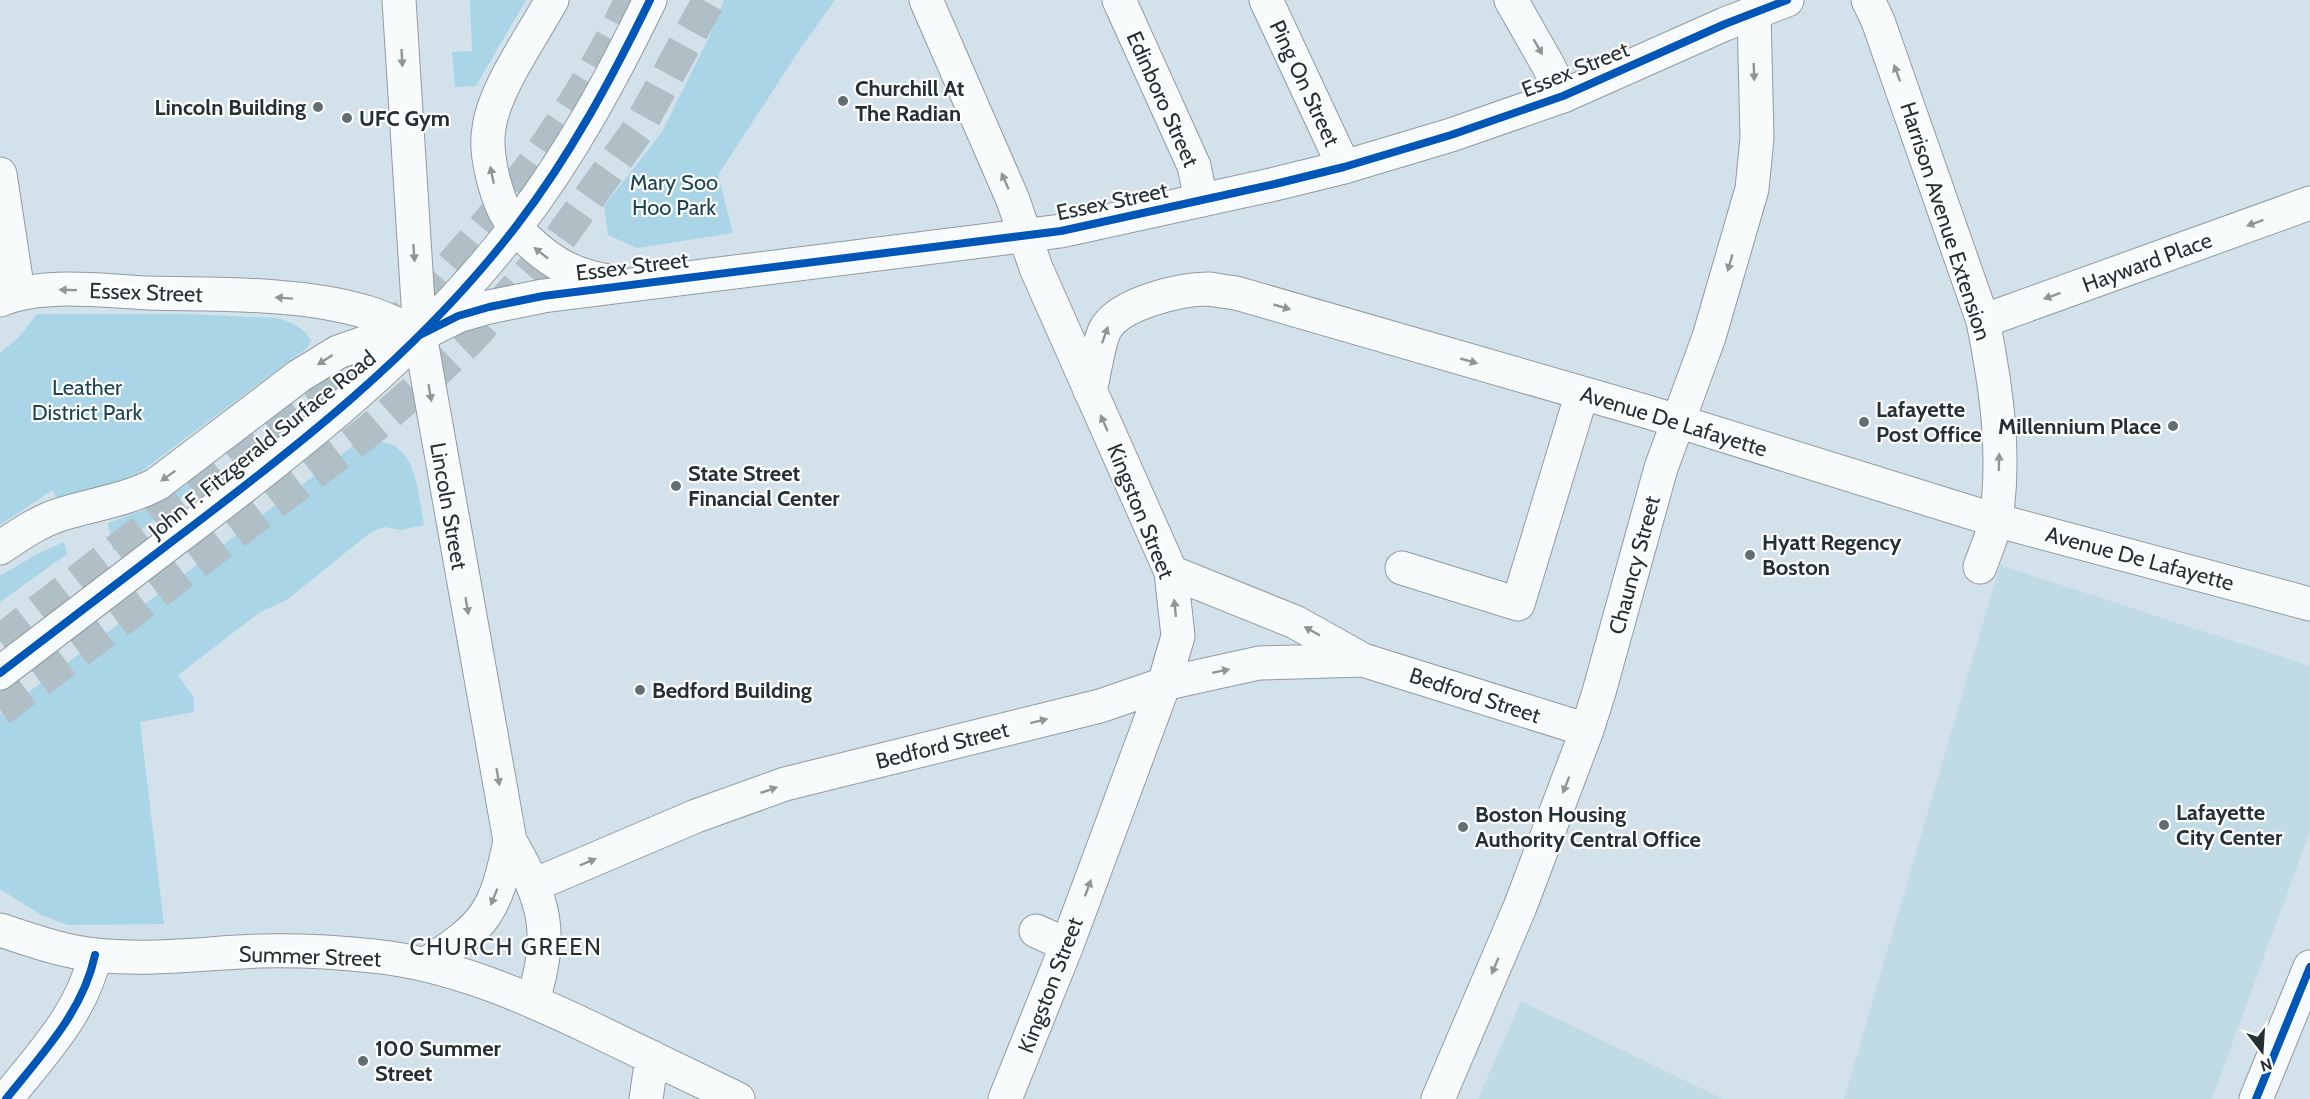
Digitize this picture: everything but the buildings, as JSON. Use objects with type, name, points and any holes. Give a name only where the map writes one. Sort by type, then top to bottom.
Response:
[{"type":"main road","name":"Lincoln Street","points":[[399,0],[420,335],[510,841],[534,885],[544,916],[545,945],[542,972],[533,1000]]},
{"type":"main road","points":[[552,0],[507,80],[489,126],[487,148],[498,198],[515,228],[540,254],[568,270],[596,279],[635,284]]},
{"type":"main road","name":"John F. Fitzgerald Surface Road","points":[[0,673],[287,453],[352,398],[420,335],[461,292],[537,199],[581,130],[650,0]]},
{"type":"main road","name":"Kingston Street","points":[[926,0],[1013,200],[1036,268],[1171,572],[1178,636],[1164,684],[1067,945],[1005,1099]]},
{"type":"main road","name":"Edinboro Street","points":[[1119,0],[1194,166],[1201,200]]},
{"type":"main road","name":"Ping On Street","points":[[1266,0],[1344,167]]},
{"type":"main road","points":[[1511,0],[1548,64],[1563,96]]},
{"type":"main road","name":"Essex Street","points":[[9,296],[73,290],[294,299],[366,312],[420,335],[458,316],[543,296],[1061,231],[1344,167],[1451,135],[1563,96],[1787,0]]},
{"type":"main road","name":"Harrison Avenue Extension","points":[[1868,0],[1878,21],[1983,321],[1999,427],[1995,520],[1980,567]]},
{"type":"main road","name":"Chauncy Street","points":[[1438,1099],[1520,908],[1587,730],[1661,468],[1709,337],[1752,189],[1757,138],[1754,13]]},
{"type":"main road","points":[[0,174],[9,296]]},
{"type":"main road","name":"Hayward Place","points":[[1983,321],[2310,203]]},
{"type":"main road","name":"Avenue De Lafayette","points":[[1090,391],[1105,329],[1113,319],[1136,305],[1165,295],[1207,289],[1236,293],[1582,393],[1995,520],[2310,604]]},
{"type":"main road","points":[[0,548],[25,531],[61,514],[129,496],[157,484],[299,376],[338,352],[384,336],[420,335]]},
{"type":"main road","points":[[1402,568],[1518,604],[1582,393]]},
{"type":"main road","name":"Bedford Street","points":[[1171,572],[1295,622],[1363,660],[1587,730]]},
{"type":"main road","name":"Bedford Street","points":[[534,885],[696,816],[785,784],[1100,706],[1164,684],[1259,663],[1363,660]]},
{"type":"main road","points":[[426,964],[464,939],[482,921],[494,901],[510,841]]},
{"type":"main road","name":"Summer Street","points":[[0,930],[56,947],[95,955],[171,958],[261,951],[374,956],[426,964],[479,979],[533,1000],[738,1099]]},
{"type":"main road","points":[[1036,931],[1067,945]]},
{"type":"main road","points":[[6,1099],[68,1021],[91,973],[95,955]]},
{"type":"main road","points":[[2256,1099],[2310,967]]},
{"type":"main road","points":[[646,1099],[652,1057]]},
{"type":"shaded area","name":"Lafayette City Center","points":[[2000,565],[2310,666],[2310,831],[2212,1099],[1844,1099]]},
{"type":"shaded area","points":[[1521,1001],[1723,1099],[1478,1099]]},
{"type":"green space","points":[[470,0],[526,0],[476,86],[455,87],[452,52],[472,51]]},
{"type":"green space","name":"Mary Soo Hoo Park","points":[[724,0],[835,0],[802,46],[718,175],[733,233],[637,248],[608,235],[604,206],[662,132],[710,35]]},
{"type":"green space","name":"Leather District Park","points":[[37,314],[184,314],[276,318],[296,326],[305,332],[311,341],[307,348],[140,472],[120,481],[57,500],[53,490],[0,525],[0,353],[19,337]]},
{"type":"green space","points":[[370,441],[386,442],[398,448],[406,457],[416,483],[424,525],[401,530],[384,527],[371,532],[288,599],[259,613],[178,675],[194,698],[194,712],[140,722],[164,924],[68,925],[41,915],[0,889],[0,714],[353,446]]},
{"type":"green space","points":[[189,483],[194,484],[194,490],[113,551],[108,523],[149,508]]},
{"type":"green space","points":[[64,542],[67,554],[0,602],[0,576],[37,554]]},
{"type":"tunnel","points":[[0,641],[297,410],[359,358],[416,304],[487,224],[552,137],[608,46],[631,0]]},
{"type":"tunnel","points":[[0,710],[371,429],[472,337],[560,238],[637,131],[709,0]]},
{"type":"cycle path","points":[[0,673],[310,434],[355,396],[440,314],[480,271],[555,172],[605,87],[650,0]]},
{"type":"cycle path","points":[[420,335],[458,316],[543,296],[1061,231],[1275,184],[1344,167],[1451,135],[1563,96],[1725,24],[1787,0]]},
{"type":"cycle path","points":[[6,1099],[71,1014],[89,976],[95,955]]},
{"type":"cycle path","points":[[2256,1099],[2310,967]]},
{"type":"place","name":"Churchill At The Radian","points":[[843,101]]},
{"type":"place","name":"Lincoln Building","points":[[318,107]]},
{"type":"place","name":"UFC Gym","points":[[347,118]]},
{"type":"place","name":"Lafayette Post Office","points":[[1864,422]]},
{"type":"place","name":"Millennium Place","points":[[2173,426]]},
{"type":"place","name":"State Street Financial Center","points":[[676,486]]},
{"type":"place","name":"Hyatt Regency Boston","points":[[1750,555]]},
{"type":"place","name":"Bedford Building","points":[[640,690]]},
{"type":"place","name":"Lafayette City Center","points":[[2164,825]]},
{"type":"place","name":"Boston Housing Authority Central Office","points":[[1463,827]]},
{"type":"place","name":"100 Summer Street","points":[[363,1061]]},
{"type":"district","name":"CHURCH GREEN","points":[[506,947]]}]
